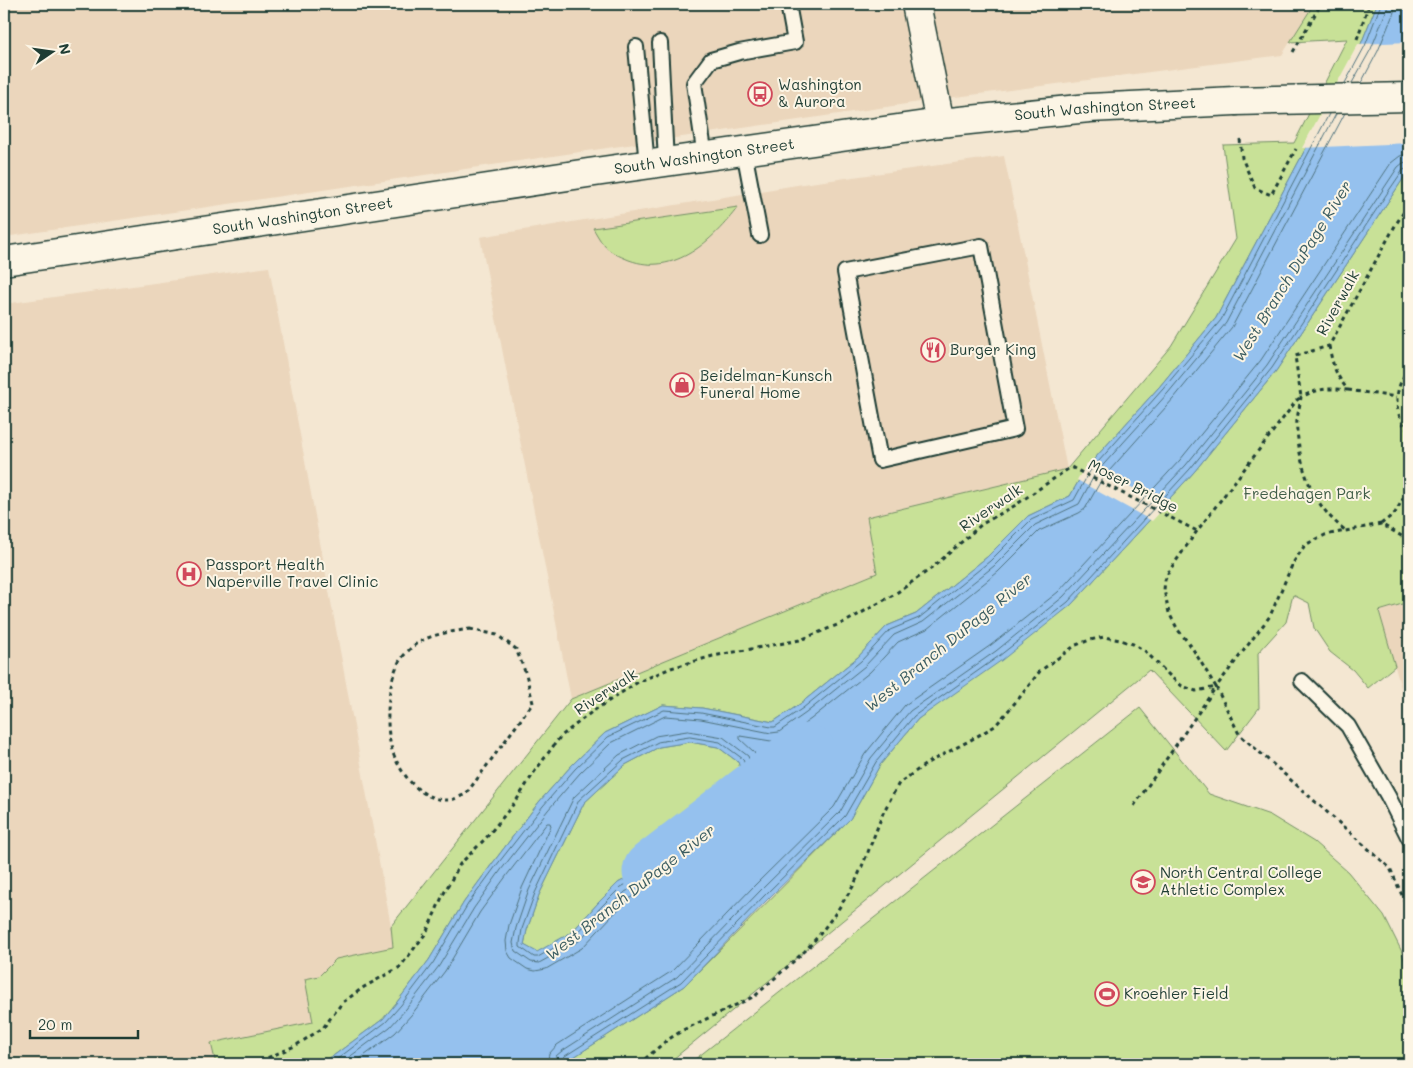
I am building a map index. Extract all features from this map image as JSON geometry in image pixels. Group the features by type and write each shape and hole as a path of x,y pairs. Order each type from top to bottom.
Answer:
{"main road":[{"path":"916,4 940,123"},
{"name":"South Washington Street","path":"4,261 656,163 940,123 1089,108 1235,101 1409,97"}],"lane":[{"path":"705,157 694,83 711,60 739,52 795,42 788,4"},
{"path":"656,163 660,43"},
{"path":"636,47 656,163"},
{"path":"744,151 760,236"},
{"path":"981,246 1015,429 880,460 845,272 963,250 981,246"},
{"path":"1302,681 1348,726 1388,796 1409,838"}],"path":[{"path":"1293,52 1314,13 1321,4"},
{"path":"1356,39 1370,4"},
{"path":"1240,139 1242,158 1255,188 1271,195 1296,149"},
{"name":"Riverwalk","path":"1301,397 1295,356 1329,346 1396,224 1409,204"},
{"path":"1329,346 1332,363 1338,378 1348,390"},
{"path":"1409,369 1399,384 1396,397 1399,414 1409,431"},
{"path":"1396,397 1332,388 1318,390 1297,400 1197,531 1169,571 1165,580 1164,590 1168,613 1216,687 1239,734 1390,868 1409,911"},
{"path":"1301,397 1297,422 1305,475 1323,508 1334,522 1345,531"},
{"name":"Riverwalk","path":"253,1064 295,1046 323,1028 342,1003 364,987 400,967 426,933 443,895 460,864 486,838 516,801 534,771 560,737 593,711 638,682 671,668 713,656 800,640 847,621 895,594 932,568 982,524 1014,506 1071,467"},
{"name":"Moser Bridge","path":"1071,467 1197,531"},
{"path":"1134,806 1216,687 1270,616 1292,564 1305,545 1325,535 1381,524 1395,513 1404,498 1409,482"},
{"path":"1404,498 1409,499"},
{"path":"1404,498 1409,530"},
{"path":"1381,524 1409,542"},
{"path":"470,629 497,635 516,649 526,674 533,703 466,794 449,800 430,797 413,785 401,769 392,750 388,720 390,685 398,663 411,648 430,637 470,629"},
{"path":"639,1064 666,1041 683,1030 755,996 805,951 835,914 854,884 883,813 899,783 929,762 995,726 1020,698 1040,671 1076,645 1104,637 1120,640 1133,644 1145,651 1182,686 1196,691 1216,687"}],"shaded area":[{"path":"20,4 1314,4 1282,55 940,99 4,237 4,6"},
{"path":"1004,156 1067,469 867,517 877,573 571,699 480,237 803,184"},
{"path":"269,267 391,926 393,947 337,959 319,976 306,979 313,1022 211,1043 216,1064 4,1064 4,304"},
{"path":"1409,603 1409,716 1379,611"}],"green space":[{"path":"1314,4 1377,4 1361,44 1216,318 1160,386 1086,468 1070,496 1028,516 987,557 916,614 887,626 858,657 800,704 773,722 702,708 663,705 605,733 572,765 539,802 464,902 429,960 383,1019 333,1056 317,1064 216,1064 211,1043 313,1022 305,979 319,976 336,959 393,947 391,926 571,699 877,573 867,517 1067,469 1171,346 1236,239 1223,145 1294,143 1347,39 1290,42"},
{"name":"Fredehagen Park","path":"1409,170 1409,602 1379,611 1395,666 1368,688 1353,670 1330,652 1314,628 1309,603 1293,595 1286,622 1258,653 1259,708 1226,751 1149,670 667,1064 563,1064 684,986 850,819 880,765 918,719 1071,605 1194,472 1276,371"},
{"path":"738,207 705,243 677,259 662,264 646,264 629,260 616,254 604,245 593,228"},
{"name":"North Central College Athletic Complex","path":"1140,708 1209,794 1270,815 1314,842 1348,872 1384,916 1401,950 1409,975 1409,1064 689,1064"},
{"path":"690,742 718,747 738,762 744,779 744,795 732,814 707,826 653,864 618,883 572,932 537,953 524,945 539,895 584,803 625,765 659,747"}],"water":[{"path":"1377,4 1409,4 1409,170 1276,371 1194,472 1071,605 1002,660 918,719 880,765 850,819 768,899 684,986 563,1064 317,1064 333,1056 383,1019 429,960 464,902 539,802 572,765 605,733 663,705 702,708 773,722 800,704 858,657 887,626 916,614 987,557 1028,516 1070,496 1086,468 1160,386 1216,318 1361,44","holes":["690,742 718,747 738,762 744,779 744,795 732,814 707,826 653,864 618,883 572,932 537,952 524,945 539,895 584,803 625,765 659,747"]}],"pier":[{"path":"1409,42 1409,143 1302,148 1358,44"},
{"path":"1087,463 1166,506 1152,521 1077,480"}],"waterway":[{"name":"West Branch DuPage River","path":"655,872 805,756"}],"place":[{"name":"Washington & Aurora","path":"760,94"},
{"name":"Burger King","path":"933,350"},
{"name":"Beidelman-Kunsch Funeral Home","path":"682,385"},
{"name":"Passport Health Naperville Travel Clinic","path":"189,574"},
{"name":"North Central College Athletic Complex","path":"1143,882"},
{"name":"Kroehler Field","path":"1107,994"}]}
